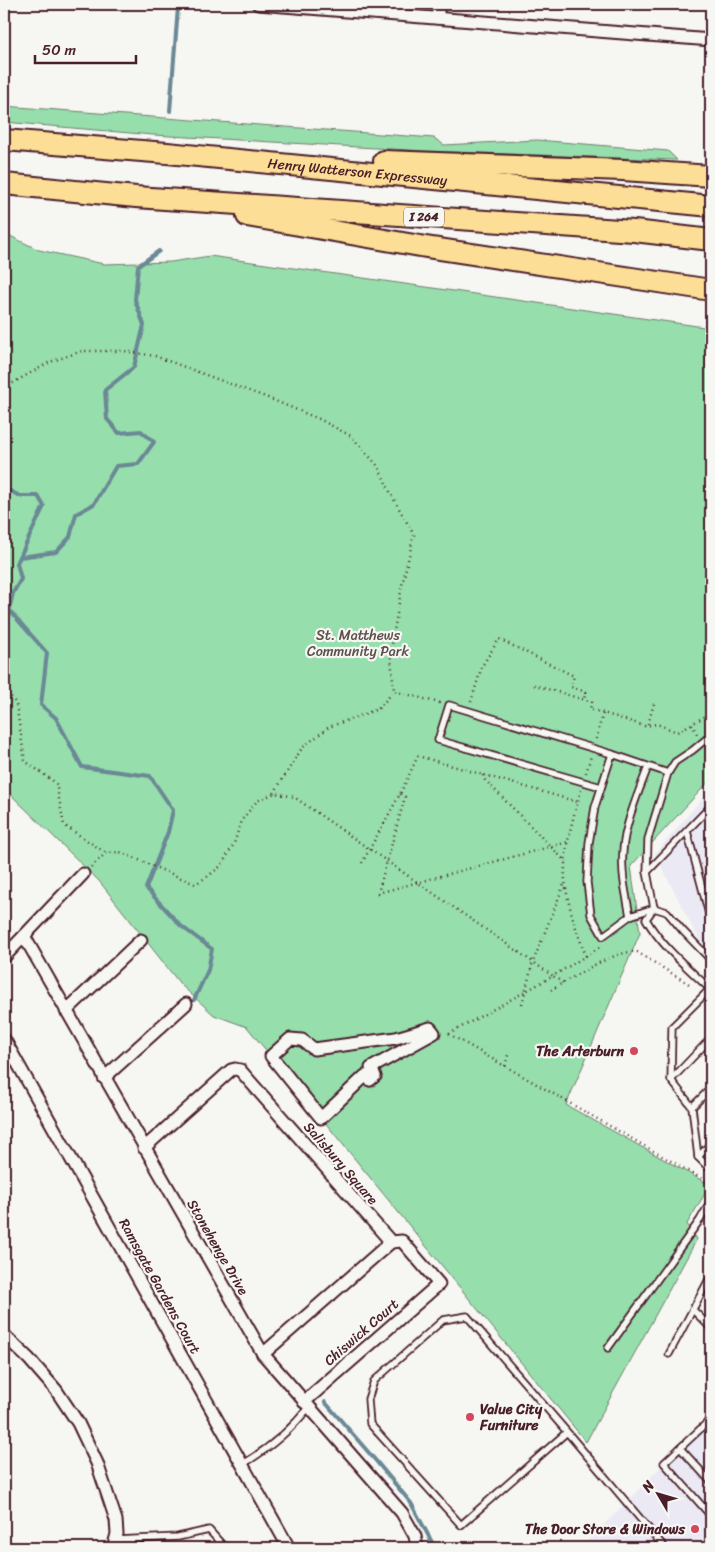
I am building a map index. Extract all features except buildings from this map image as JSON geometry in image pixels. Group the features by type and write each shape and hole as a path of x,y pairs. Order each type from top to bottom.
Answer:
{"highway":[{"name":"Henry Watterson Expressway","path":"4,140 167,153 711,206"},
{"path":"167,153 623,170 711,176"},
{"name":"I 264","path":"4,184 136,197 634,231 711,240"},
{"path":"136,197 426,247 711,290"}],"street":[{"path":"258,4 711,40"},
{"path":"438,4 438,18"},
{"path":"4,957 84,873"},
{"name":"Stonehenge Drive","path":"24,936 263,1354 402,1513 415,1536 417,1548"},
{"path":"66,1011 141,940"},
{"path":"104,1078 186,1004"},
{"path":"430,1028 432,1031 434,1033 370,1068 375,1076 370,1080 365,1076 321,1118 271,1056 290,1038 302,1040 314,1049 396,1038 430,1028"},
{"name":"Ramsgate Gardens Court","path":"4,1039 290,1548"},
{"name":"Salisbury Square","path":"144,1148 231,1070 240,1070 391,1242"},
{"name":"Chiswick Court","path":"306,1405 439,1284 402,1241 391,1242"},
{"path":"263,1354 391,1242"},
{"path":"4,1335 29,1359 56,1390 78,1423 98,1463 106,1486 116,1520 115,1544"}],"lane":[{"path":"601,787 438,740 449,705 612,754 668,773"},
{"path":"711,735 675,762 668,773 648,839 647,872 654,908 646,919 660,941 710,990 672,1027 670,1080 692,1107 698,1157 711,1170"},
{"path":"612,754 595,807 588,843 587,882 591,915 603,936 630,916 654,908 667,912 711,960"},
{"path":"630,916 623,879 623,850 632,810 648,766"},
{"path":"647,872 711,806"},
{"path":"687,831 711,922"},
{"path":"670,1080 711,1038"},
{"path":"692,1107 711,1088"},
{"path":"698,1157 711,1143"},
{"path":"608,1348 700,1220 711,1201"},
{"path":"670,1354 708,1281"},
{"path":"693,1310 711,1328"},
{"path":"567,1432 461,1525 370,1424 368,1399 374,1381 443,1320 467,1316 567,1432 665,1548"},
{"path":"243,1464 260,1454 296,1424 306,1405"},
{"path":"711,1419 664,1463 711,1516"},
{"path":"680,1448 711,1482"},
{"path":"115,1544 178,1537 209,1530 225,1548"}],"path":[{"path":"4,388 50,362 82,351 124,351 155,356 212,376 319,419 350,436 378,466 414,535 402,584 393,637 391,656 394,691 378,709 329,727 302,748 273,794"},
{"path":"469,711 482,666 499,639 574,676 571,687 586,692 584,699"},
{"path":"4,661 9,664 6,691 16,704 25,761 56,783 64,825 106,853 120,852 195,884 221,866 234,844 241,821 257,801 276,793 294,797 333,822 563,983"},
{"path":"534,685 592,702 590,709 603,713"},
{"path":"394,691 430,701"},
{"path":"648,724 655,700"},
{"path":"362,863 400,794 418,756 578,802"},
{"path":"483,775 485,780 566,862"},
{"path":"400,794 405,797 378,893 568,842"},
{"path":"84,873 106,853"},
{"path":"522,1004 533,962 565,880"},
{"path":"449,1034 554,976 608,942"},
{"path":"551,990 601,963 631,951 637,952 693,987"},
{"path":"432,1031 438,1028 449,1034 711,1184"},
{"path":"505,1066 508,1055"}],"shaded area":[{"path":"711,788 711,953 699,940 655,854"},
{"path":"711,1417 711,1548 581,1548 660,1468"}],"green space":[{"path":"4,106 434,138 444,145 537,140 668,151 677,160 426,151 153,135 4,122"},
{"name":"St. Matthews Community Park","path":"4,233 39,250 104,264 171,262 210,256 711,328 711,779 631,866 640,933 566,1105 710,1185 687,1224 697,1239 586,1442 247,1027 214,1015 181,985 99,881 4,788"}],"waterway":[{"path":"170,111 178,7"},
{"path":"20,557 56,552 70,537 76,514 94,504 116,466 138,464 154,442 141,431 119,433 107,419 105,390 134,367 144,325 135,300 138,266 159,251"},
{"path":"4,488 20,496 38,496 44,506 17,563 21,579 13,593 9,610 47,653 41,705 56,718 82,767 150,776 173,810 168,832 146,888 181,926 212,949 208,970 194,1000"},
{"path":"325,1402 411,1503 435,1548"}],"place":[{"name":"The Arterburn","path":"634,1051"},
{"name":"Value City Furniture","path":"470,1417"},
{"name":"The Door Store & Windows","path":"695,1529"}]}
